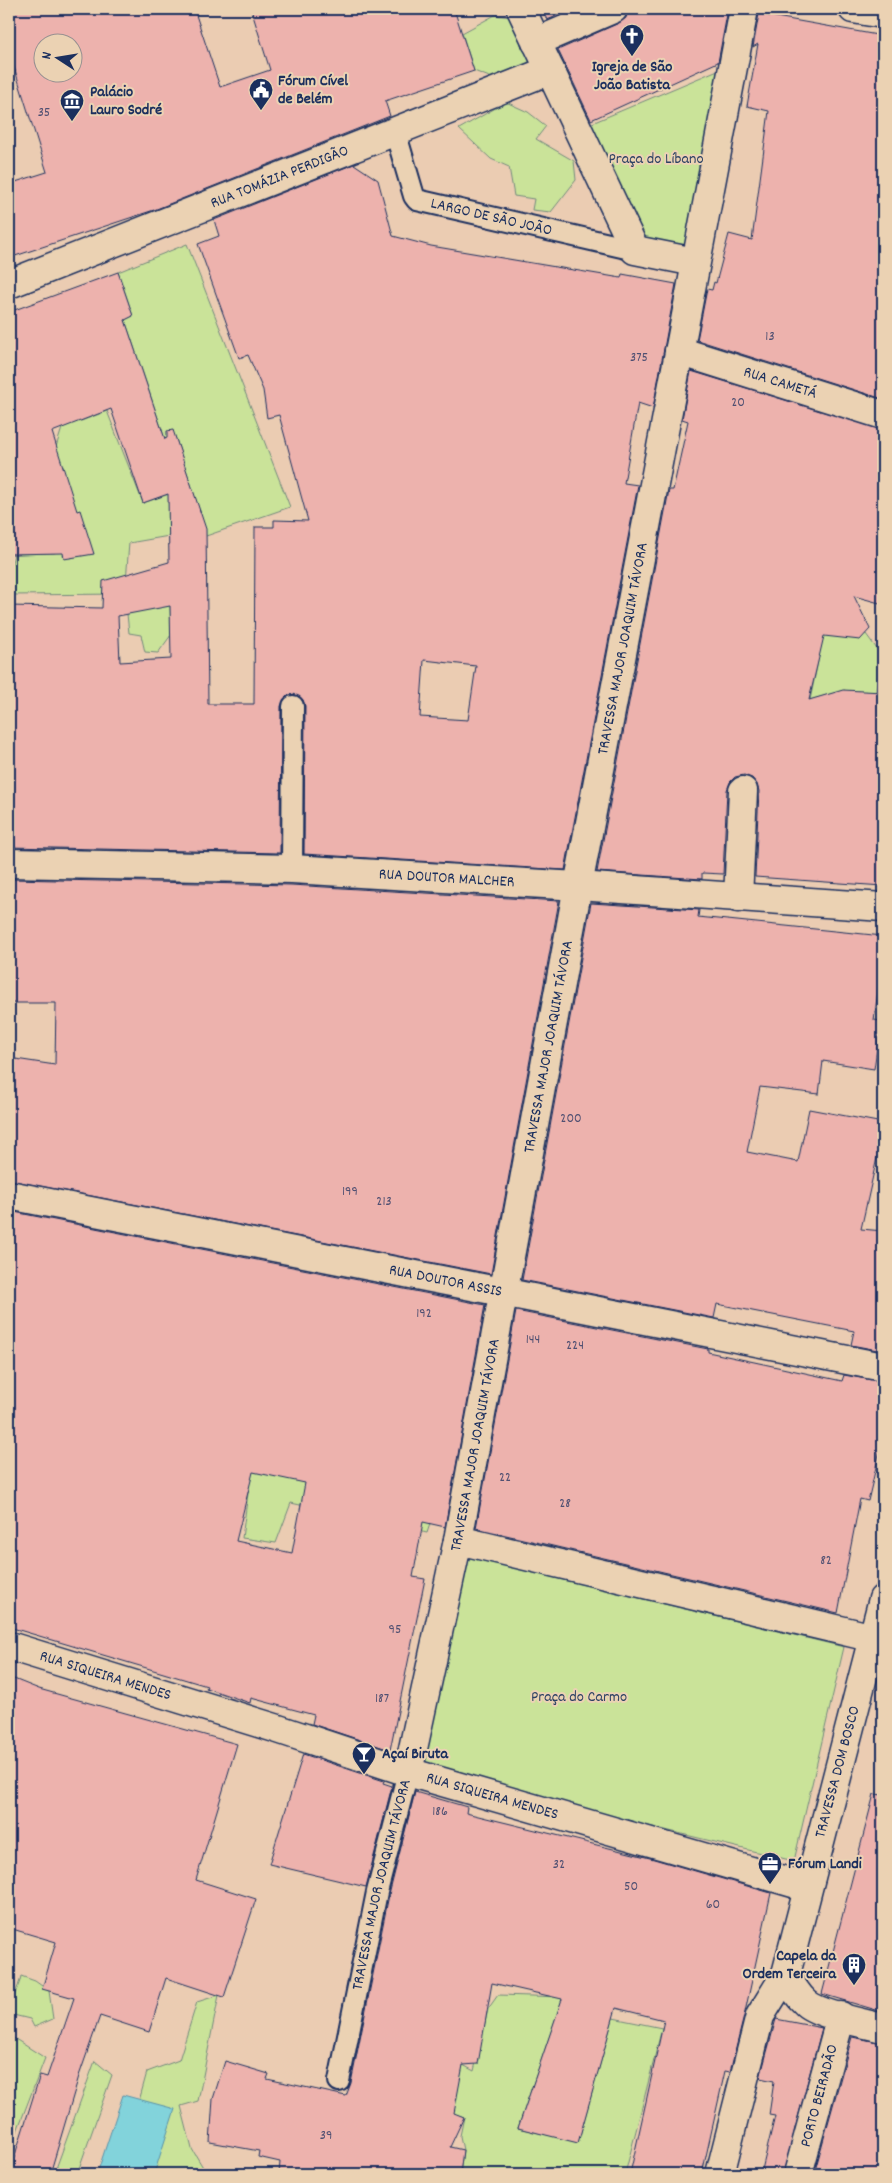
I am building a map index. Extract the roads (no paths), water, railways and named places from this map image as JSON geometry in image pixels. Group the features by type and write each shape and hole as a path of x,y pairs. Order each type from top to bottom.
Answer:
{"street":[{"path":"521,9 635,250"},
{"path":"536,42 613,9"},
{"name":"TRAVESSA MAJOR JOAQUIM TÁVORA","path":"408,1772 458,1540 578,886 744,9"},
{"path":"852,9 883,14"},
{"name":"RUA TOMÁZIA PERDIGÃO","path":"9,284 550,70"},
{"name":"LARGO DE SÃO JOÃO","path":"635,250 695,262"},
{"name":"RUA CAMETÁ","path":"679,351 883,415"},
{"path":"738,898 743,791"},
{"name":"RUA DOUTOR MALCHER","path":"9,863 292,869 578,886 883,908"},
{"name":"RUA DOUTOR ASSIS","path":"9,1195 883,1368"},
{"path":"458,1540 874,1638"},
{"name":"TRAVESSA DOM BOSCO","path":"720,2174 760,2016 786,1974 883,1599"},
{"name":"RUA SIQUEIRA MENDES","path":"9,1646 408,1772 807,1887"},
{"path":"786,1974 794,1990 807,2004 883,2028"},
{"name":"PORTO BEIRADÃO","path":"798,2174 841,2016"}],"lane":[{"name":"LARGO DE SÃO JOÃO","path":"396,131 414,196 417,200 635,250"},
{"path":"292,869 294,706"},
{"name":"TRAVESSA MAJOR JOAQUIM TÁVORA","path":"339,2081 377,1892 408,1772"}],"water":[{"path":"123,2095 175,2109 154,2174 97,2174"}],"place":[{"name":"Igreja de São João Batista","path":"632,57"},
{"name":"Fórum Cível de Belém","path":"261,111"},
{"name":"Palácio Lauro Sodré","path":"72,122"},
{"name":"Açaí Biruta","path":"364,1775"},
{"name":"Fórum Landi","path":"770,1885"},
{"name":"Capela da Ordem Terceira","path":"854,1986"}],"park label":[{"name":"Praça do Líbano","path":"656,159"},
{"name":"Praça do Carmo","path":"579,1697"}]}
